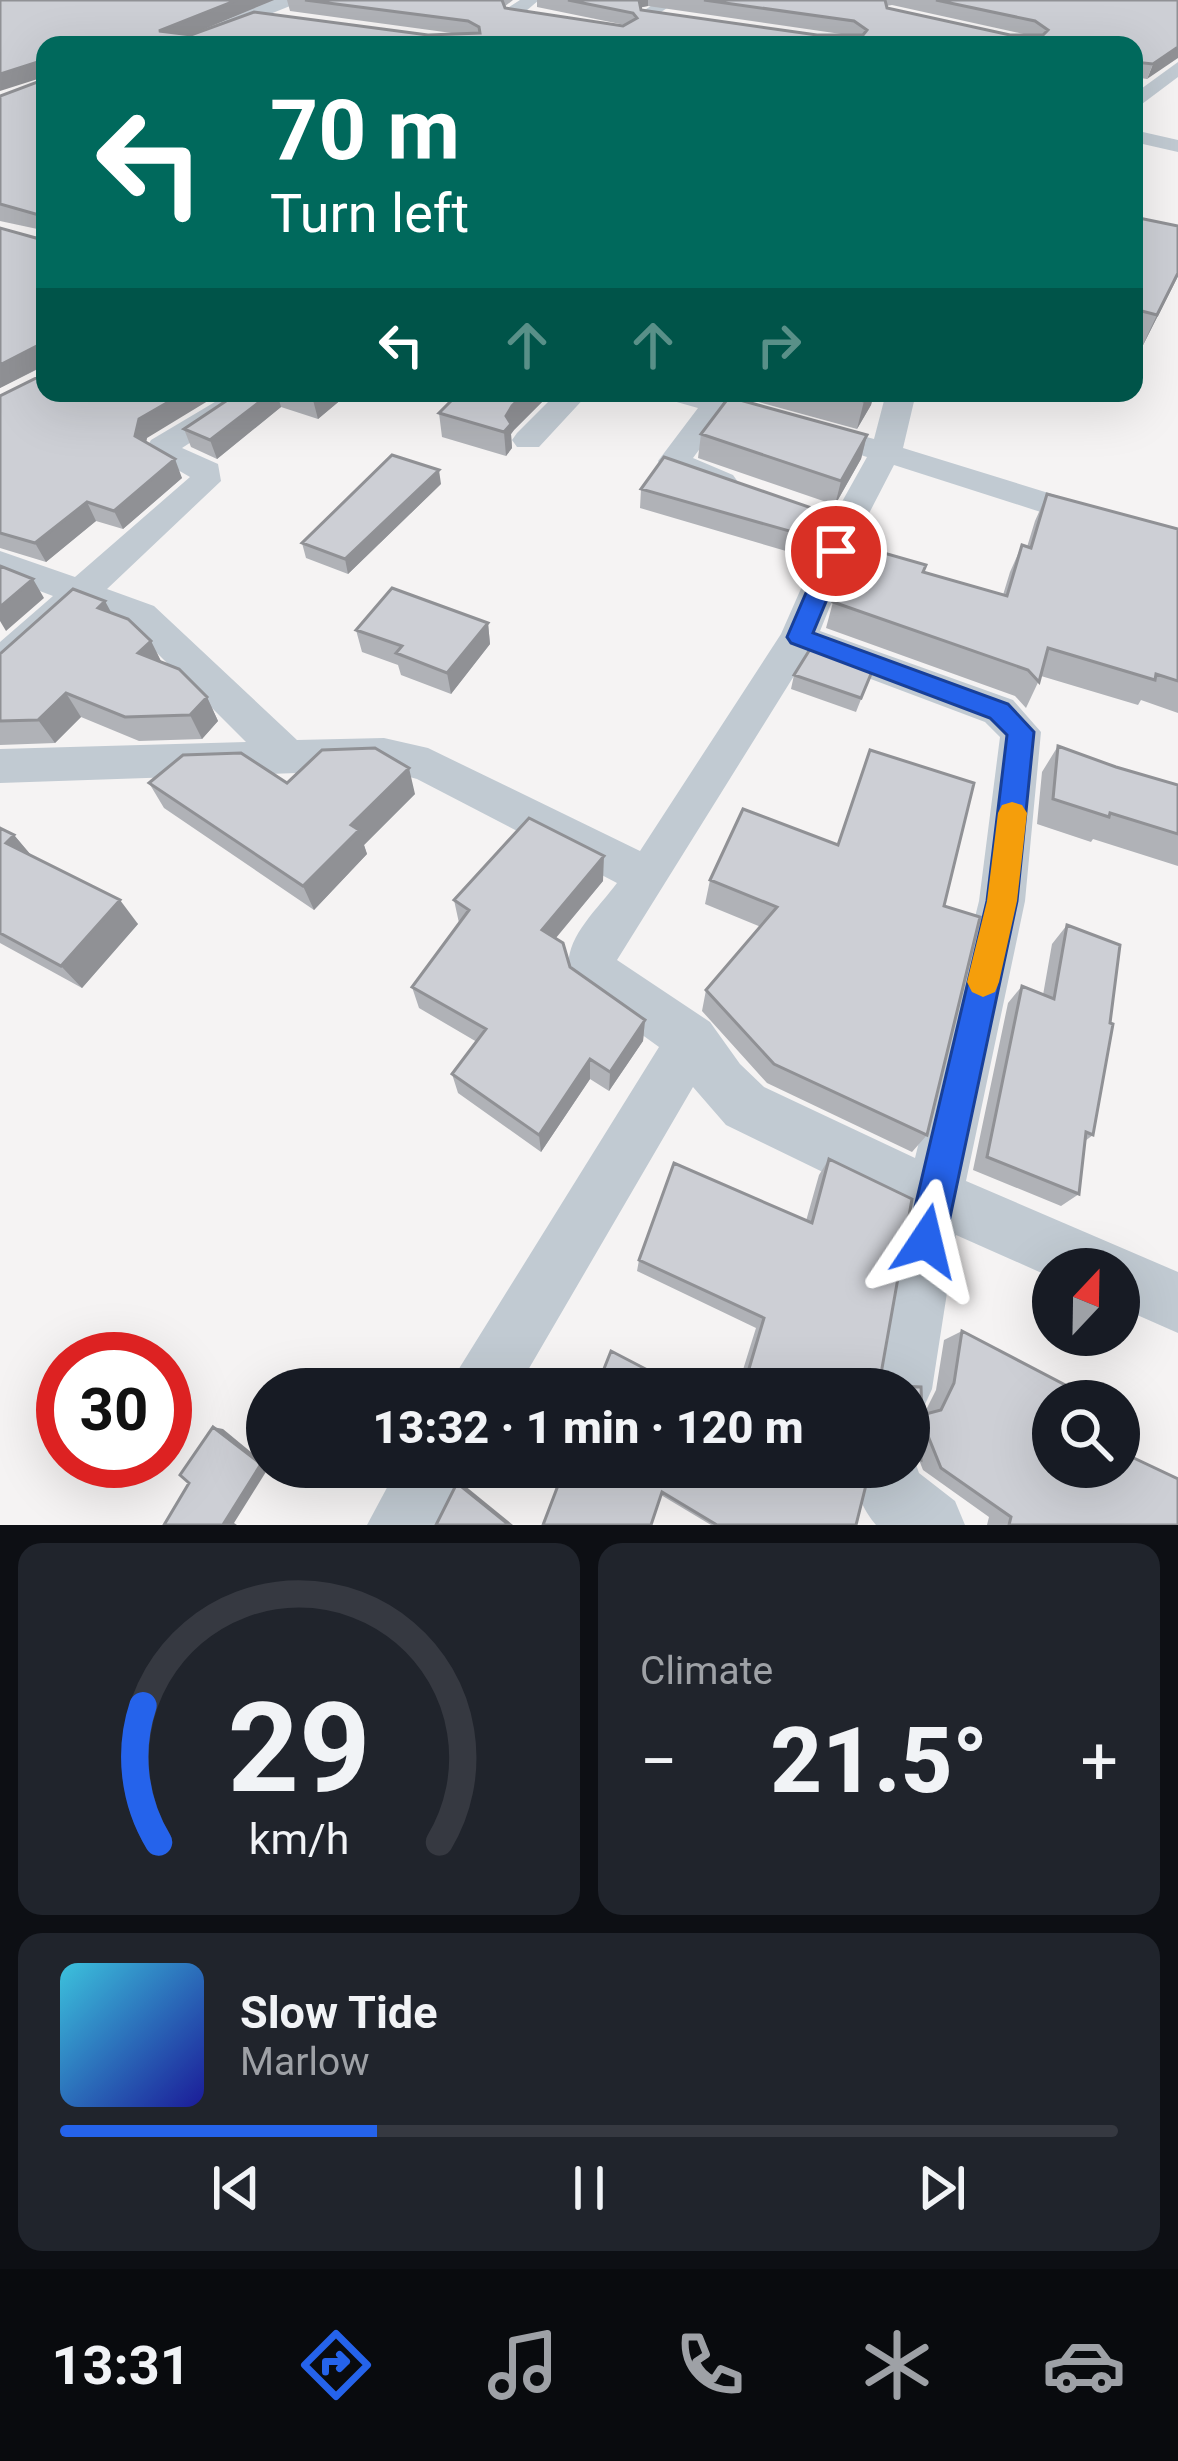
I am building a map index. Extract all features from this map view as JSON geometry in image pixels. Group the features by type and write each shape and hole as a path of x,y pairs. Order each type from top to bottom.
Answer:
{"street":[{"path":"203,36 259,17 284,5 281,0"},
{"path":"531,0 512,14 580,24"},
{"path":"615,35 647,15 670,9"},
{"path":"259,17 300,22"},
{"path":"1143,96 1170,73"},
{"path":"1143,138 1178,146"},
{"path":"0,664 205,481 207,471 161,451 162,447 236,402"},
{"path":"529,440 565,402"},
{"path":"710,402 886,451 1178,545"},
{"path":"899,402 886,451 836,521 799,637 648,878 591,954 589,965 692,1040 721,1083 745,1106 1053,1248"},
{"path":"717,404 675,465 763,496"},
{"path":"0,563 141,615 164,632 286,754"},
{"path":"799,637 999,711 1021,732 1002,901 934,1196 904,1368"},
{"path":"0,766 384,754 428,765 648,878"},
{"path":"495,1368 692,1040"},
{"path":"1140,1286 1178,1303"},
{"path":"400,1525 422,1488"},
{"path":"888,1488 932,1525"}],"building":[{"path":"0,0 237,0 159,31 191,35 254,12 428,35 480,33 468,21 305,0 502,0 505,8 623,26 637,18 633,13 568,0 639,0 641,10 817,35 863,35 867,30 854,21 704,0 885,0 887,8 1010,35 1043,35 1048,30 1035,21 936,0 1178,0 1178,47 1153,64 1143,63 1143,36 36,36 36,63 0,74"},
{"path":"36,83 36,214 0,204 0,96"},
{"path":"1143,219 1178,226 1178,273 1157,315 1143,311"},
{"path":"0,228 36,238 36,347 0,365"},
{"path":"36,378 36,402 168,402 139,419 135,436 175,459 114,511 87,502 35,543 0,533 0,396"},
{"path":"224,402 259,402 210,440 184,429"},
{"path":"450,402 516,402 506,416 511,424 504,432 439,413"},
{"path":"725,402 747,402 867,435 841,481 701,434"},
{"path":"392,455 439,470 345,559 302,543"},
{"path":"664,457 826,513 814,538 641,489"},
{"path":"1047,494 1178,529 1178,681 1156,674 1155,680 1048,648 1039,682 1028,670 833,602 856,545 926,565 923,572 1007,596 1022,545 1031,548"},
{"path":"0,566 33,579 0,607"},
{"path":"392,588 488,623 447,673 396,653 402,646 356,630"},
{"path":"73,589 105,601 98,608 128,619 151,641 138,653 179,669 207,697 190,715 125,717 66,693 38,720 0,721 0,654"},
{"path":"812,646 873,669 861,698 794,675"},
{"path":"1058,746 1178,785 1178,834 1053,799"},
{"path":"375,748 409,768 351,825 359,830 303,886 149,783 183,755 241,753 287,783 322,750"},
{"path":"870,750 974,783 944,906 980,917 927,1135 774,1064 706,990 777,907 710,880 743,809 838,845"},
{"path":"529,818 604,856 542,930 563,943 570,967 645,1020 610,1072 590,1059 539,1135 452,1074 486,1029 412,987 469,910 454,900"},
{"path":"0,828 14,835 6,843 120,900 61,966 0,933"},
{"path":"1067,925 1120,945 1113,1024 1093,1135 1086,1132 1079,1194 987,1157 1022,986 1054,999"},
{"path":"829,1159 912,1199 882,1368 749,1368 764,1318 639,1260 674,1163 812,1223"},
{"path":"962,1331 1056,1380 1032,1380 1032,1488 1140,1488 1140,1461 1178,1479 1178,1525 1009,1525 1011,1517 941,1468 930,1441 930,1413 941,1410 954,1383"},
{"path":"611,1351 644,1368 604,1368"},
{"path":"213,1427 246,1452 246,1488 227,1525 164,1525 186,1488 192,1488 192,1458"},
{"path":"454,1488 463,1488 509,1525 436,1525"},
{"path":"557,1488 865,1488 856,1525 717,1525 662,1492 651,1525 543,1525"}],"slow traffic":[{"path":"983,982 1002,901 1012,813"}],"route":[{"path":"836,551 799,637 999,711 1018,724 1021,732 1002,901 926,1241"}]}
